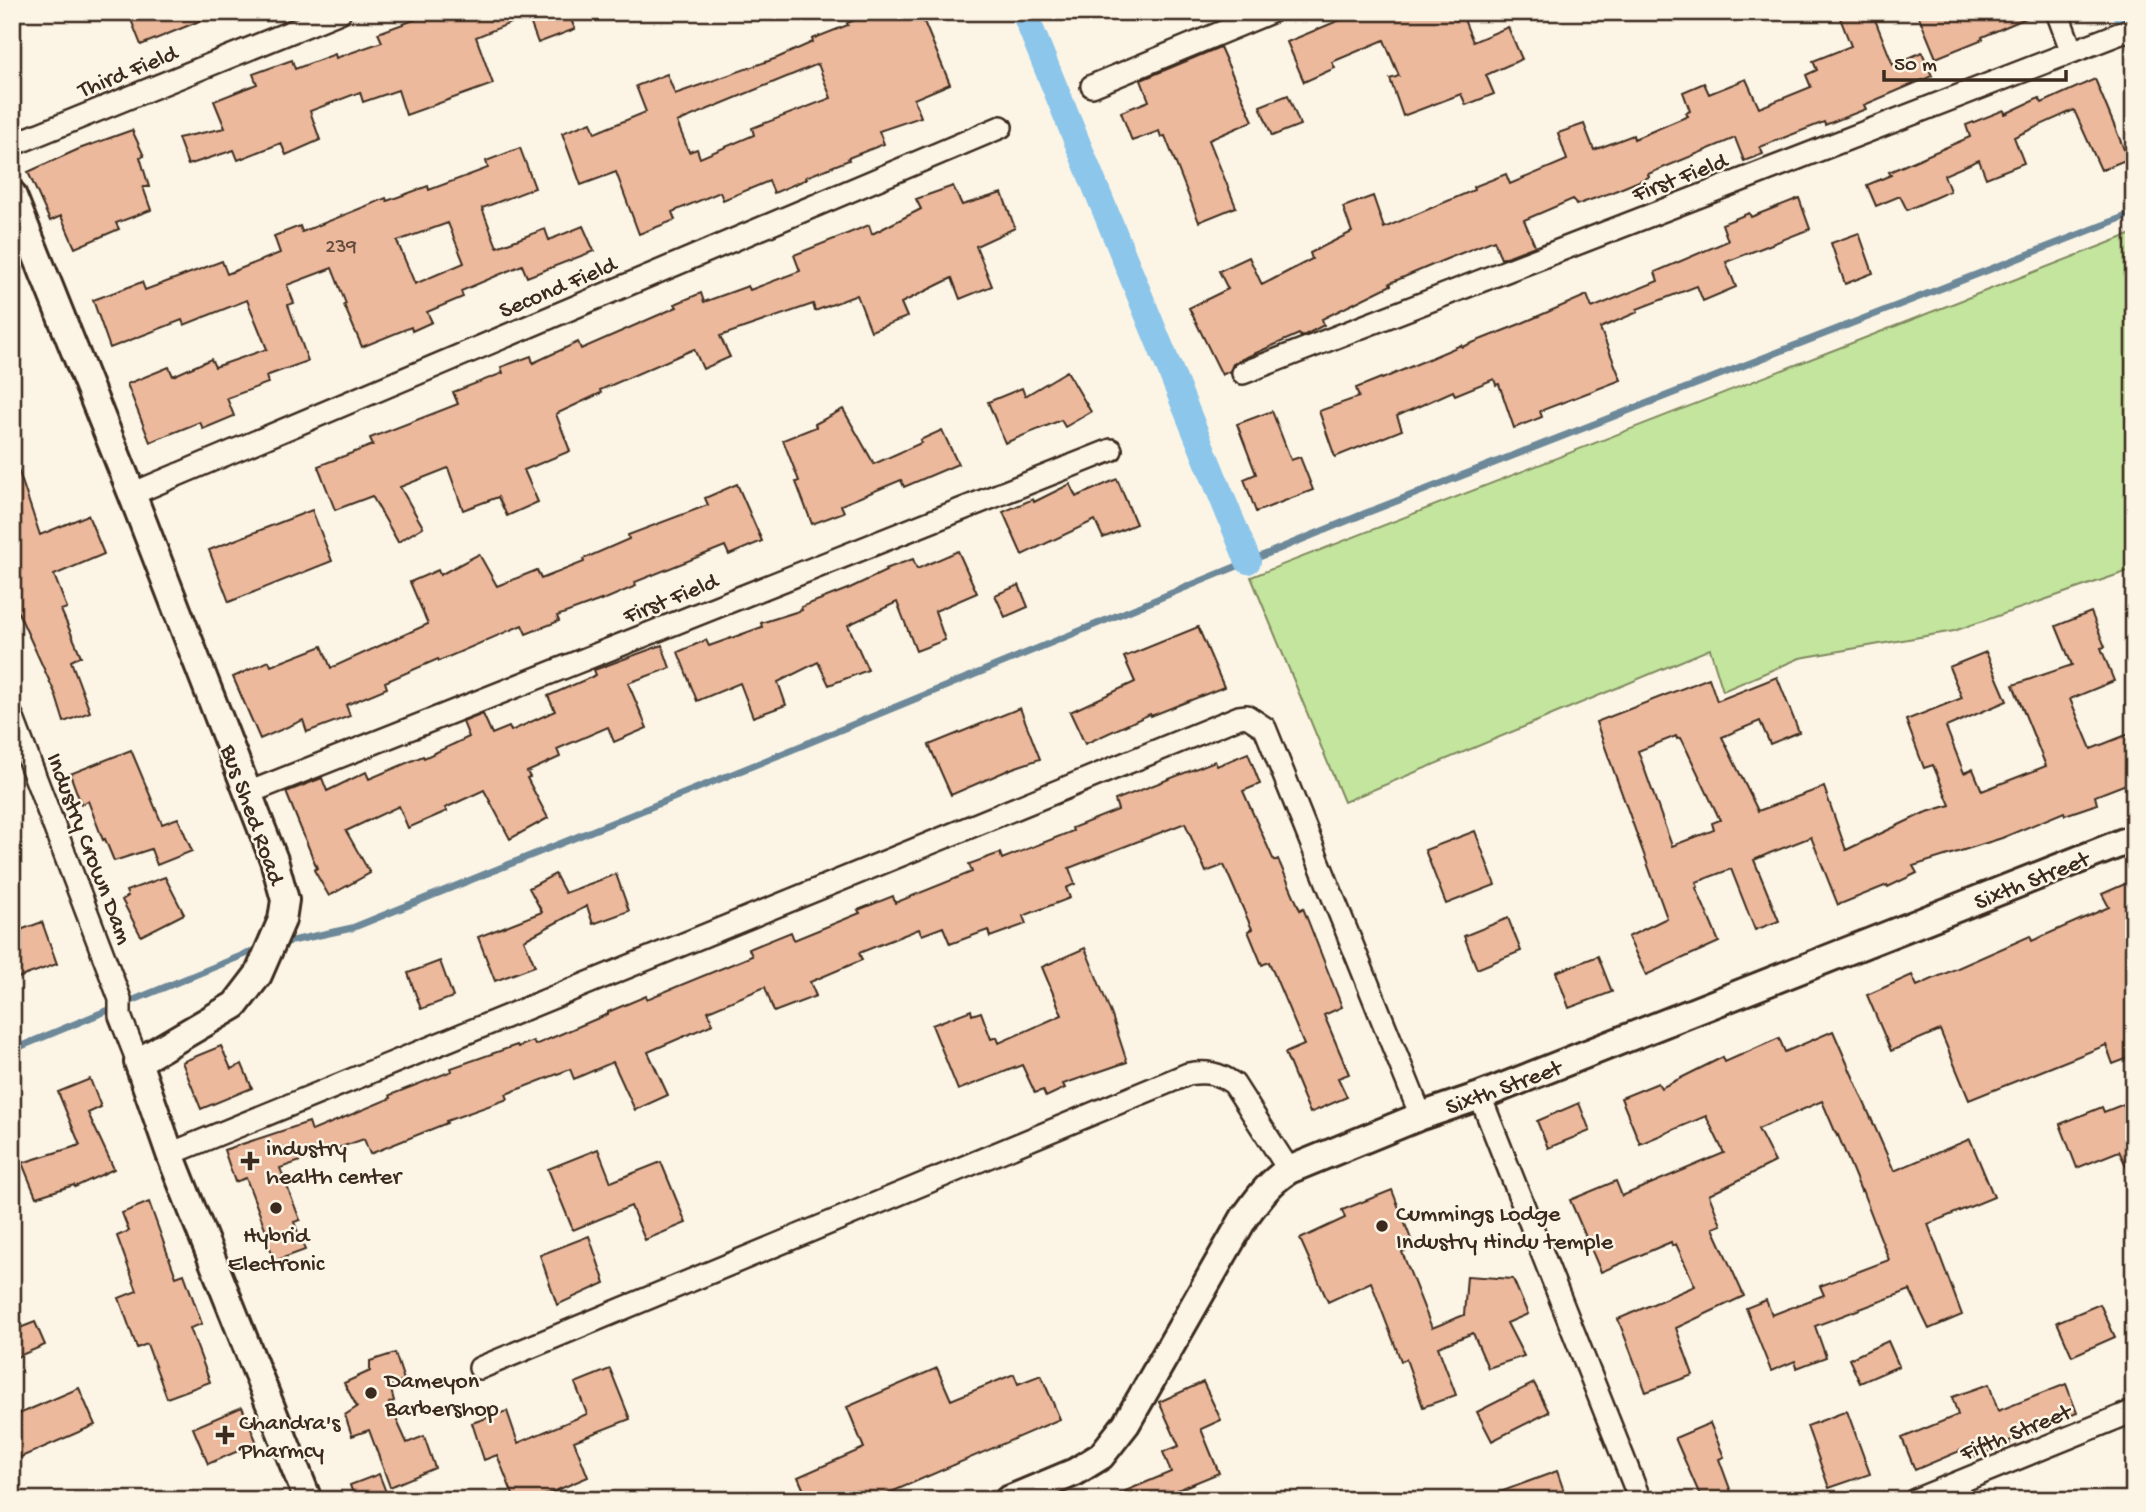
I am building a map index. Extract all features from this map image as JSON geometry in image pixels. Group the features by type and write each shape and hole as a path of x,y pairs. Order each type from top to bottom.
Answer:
{"street":[{"name":"Third Field","path":"12,145 340,12"},
{"path":"1092,86 1272,12"},
{"path":"2057,12 2072,52"},
{"name":"First Field","path":"1243,373 2134,28"},
{"name":"Second Field","path":"132,494 1002,127"},
{"name":"Bus Shed Road","path":"12,194 274,860 285,900 282,920 258,975 235,1005 138,1062"},
{"name":"First Field","path":"248,793 1111,450"},
{"name":"Industry Crown Dam","path":"12,716 120,999 120,1016 138,1062"},
{"path":"170,1154 1247,716 1265,728 1421,1116"},
{"name":"Sixth Street","path":"1008,1500 1092,1464 1109,1448 1244,1219 1265,1189 1289,1170 2134,838"},
{"path":"138,1062 170,1154 308,1500"},
{"path":"481,1368 1188,1074 1221,1075 1234,1084 1289,1170"},
{"path":"1480,1096 1640,1500"},
{"name":"Fifth Street","path":"1915,1500 2134,1410"}],"green space":[{"path":"2134,233 2134,569 1954,631 1800,658 1723,691 1710,649 1344,802 1251,577"}],"building":[{"path":"128,12 219,12 219,13 141,45"},
{"path":"436,12 568,12 575,29 538,43 528,16 476,37 493,84 406,115 398,90 363,102 360,92 310,111 320,140 286,155 281,143 238,160 234,150 188,165 178,138 225,128 214,101 257,84 253,74 292,60 295,69 335,54 336,58 382,42 378,33"},
{"path":"876,12 920,12 950,84 914,99 921,117 879,131 884,144 774,193 769,181 723,200 720,192 672,212 675,220 639,234 616,172 581,185 562,133 591,122 595,133 646,112 636,86 667,74 675,94 777,58 813,42 812,39 848,25 847,23","holes":["818,64 831,98 752,128 754,135 700,158 697,149 689,152 677,122"]},
{"path":"1359,12 1453,12 1456,20 1463,17 1473,42 1508,27 1522,59 1486,75 1494,94 1466,105 1461,94 1403,116 1390,79 1399,76 1384,40 1332,62 1335,68 1304,82 1287,42"},
{"path":"1854,12 1872,12 1893,65 1922,52 1932,76 1864,105 1866,109 1760,147 1763,154 1744,161 1735,138 1610,193 1576,205 1573,199 1524,220 1535,246 1501,259 1494,240 1444,260 1390,283 1391,285 1322,319 1324,325 1301,337 1299,334 1238,361 1230,371 1222,375 1189,308 1228,289 1219,271 1249,257 1262,285 1312,259 1310,253 1352,232 1343,207 1373,196 1384,228 1506,174 1510,184 1567,160 1558,133 1584,124 1594,150 1633,135 1634,139 1688,116 1686,113 1690,111 1683,92 1704,83 1709,94 1746,79 1759,108 1811,87 1806,75 1817,70 1813,61 1851,46 1840,18"},
{"path":"1917,12 2040,12 1936,58"},
{"path":"1220,47 1253,121 1209,140 1236,207 1199,222 1165,136 1161,137 1159,131 1132,141 1121,112 1149,101 1141,80"},
{"path":"2095,79 2128,159 2101,170 2074,110 2014,137 2024,163 1986,178 1979,160 1944,175 1950,191 1907,210 1900,196 1876,206 1867,185 1891,175 1889,172 1970,137 1966,125 2004,110 2005,114 2039,98 2042,103"},
{"path":"1288,95 1300,125 1272,136 1260,106"},
{"path":"132,130 144,156 140,157 149,187 143,187 151,210 116,223 119,229 75,248 61,216 50,221 28,172 79,149"},
{"path":"520,148 535,188 482,208 497,247 545,229 549,240 583,226 594,251 527,277 522,265 461,291 463,297 427,312 432,322 412,331 411,327 362,347 332,268 287,285 294,303 288,305 308,361 266,376 268,383 227,398 234,416 203,429 200,422 150,442 127,384 169,367 173,376 211,359 215,367 267,349 247,300 184,325 182,320 110,348 93,300 142,282 145,290 222,261 227,274 280,253 274,236 300,226 302,232 386,198 387,201 428,186 429,190 488,168 486,161","holes":["448,223 464,263 415,284 397,241"]},
{"path":"953,186 962,205 1002,193 1015,228 976,246 992,286 960,299 952,278 901,303 907,317 871,331 857,295 815,311 813,304 720,336 730,357 703,369 694,349 600,390 601,393 556,414 570,451 524,470 538,502 507,516 498,497 463,510 448,468 400,487 423,527 398,542 372,496 335,510 318,466 373,445 370,438 458,404 453,392 503,373 501,367 531,356 533,363 578,342 581,349 677,307 675,304 701,293 704,302 748,286 750,290 800,271 794,255 869,225 872,234 921,209 916,199"},
{"path":"1799,198 1810,229 1726,262 1736,287 1703,301 1697,286 1637,309 1638,312 1600,328 1621,380 1540,411 1542,417 1514,428 1499,384 1496,385 1494,379 1455,395 1453,391 1397,416 1402,430 1335,457 1319,411 1359,397 1356,388 1587,295 1592,308 1658,281 1655,272 1728,241 1722,224 1749,213 1751,217"},
{"path":"1859,233 1873,273 1845,284 1831,243"},
{"path":"1067,371 1091,412 1065,427 1061,420 1005,443 988,402 1022,388 1025,396"},
{"path":"843,409 874,464 921,443 920,440 942,430 958,464 904,487 901,480 841,505 844,512 812,524 783,440 816,427 815,424"},
{"path":"1272,411 1291,460 1300,457 1313,490 1256,512 1244,479 1256,474 1237,424"},
{"path":"16,463 40,535 88,515 104,554 54,575 67,608 61,610 81,656 71,661 90,712 64,722 55,693 12,599 12,464"},
{"path":"1117,479 1136,524 1103,538 1095,520 1022,555 1003,512 1033,499 1034,502 1070,484 1076,497"},
{"path":"737,484 762,541 729,555 725,546 635,582 636,586 601,601 557,616 559,621 526,634 522,625 439,661 438,659 385,682 387,688 346,705 350,716 307,732 303,720 260,739 233,677 269,661 271,666 322,646 331,668 428,624 410,582 438,570 440,575 479,554 497,586 537,570 541,579 584,562 583,559 629,539 628,535 708,505 705,498"},
{"path":"312,510 332,561 229,602 209,550"},
{"path":"958,551 977,593 935,611 945,640 916,651 897,602 848,625 868,670 829,685 818,662 778,682 786,705 753,717 740,683 697,701 678,652 706,640 709,646 762,627 761,623 802,610 801,607 850,588 886,571 885,569 913,559 917,569"},
{"path":"1019,585 1028,607 1005,617 995,595"},
{"path":"2091,612 2105,647 2101,648 2114,681 2070,699 2091,749 2134,732 2134,781 2095,796 2097,804 2065,815 2064,812 2002,838 1913,866 1917,873 1838,905 1811,837 1770,853 1754,860 1779,921 1755,930 1731,869 1696,882 1696,888 1719,942 1646,975 1628,937 1667,918 1596,722 1709,678 1717,701 1777,677 1799,732 1770,744 1760,721 1722,737 1758,811 1824,787 1846,850 1924,813 1950,805 1933,765 1924,768 1906,720 1962,698 1949,667 1986,652 2007,701 1946,727 1964,773 1973,769 1982,791 2046,766 2013,685 2072,665 2056,626","holes":["1676,736 1677,739 1681,738 1720,820 1712,823 1714,830 1672,846 1638,751"]},
{"path":"1198,627 1224,687 1151,716 1150,714 1085,744 1070,712 1135,682 1124,657"},
{"path":"662,645 670,668 628,683 647,728 614,742 608,727 557,749 560,757 527,772 530,777 527,778 548,818 510,839 484,790 445,808 447,811 408,828 399,806 346,831 370,873 329,896 314,870 317,868 286,792 322,778 327,791 366,772 369,779 423,756 424,758 469,737 463,722 483,714 492,734 509,727 511,731 555,711 548,696 596,675 594,670"},
{"path":"1020,708 1040,759 951,795 929,745"},
{"path":"131,750 162,824 178,818 192,851 157,865 151,849 114,861 88,801 81,804 70,774"},
{"path":"1248,753 1260,784 1243,791 1274,861 1278,859 1300,910 1303,908 1342,1007 1324,1015 1349,1074 1338,1078 1347,1097 1310,1113 1285,1053 1304,1045 1269,962 1262,965 1248,931 1252,929 1224,865 1206,872 1185,823 1069,868 1075,884 1066,888 1070,898 1023,916 1026,924 990,937 988,930 950,944 943,927 922,935 919,929 859,953 862,960 810,982 816,996 774,1012 765,987 708,1011 713,1024 648,1052 668,1095 635,1110 613,1062 574,1079 570,1069 506,1094 508,1099 446,1121 447,1123 370,1154 364,1139 280,1168 300,1220 294,1222 305,1250 275,1261 246,1178 235,1182 224,1150 309,1122 312,1131 391,1098 390,1095 452,1071 451,1068 517,1045 518,1047 533,1041 535,1045 646,996 647,999 752,956 749,949 791,932 794,940 860,913 858,910 893,896 895,903 972,872 969,864 1000,853 1002,859 1118,810 1115,800 1215,761 1217,766"},
{"path":"1475,831 1495,885 1446,904 1425,850"},
{"path":"555,874 565,893 616,874 629,911 593,924 587,906 524,940 535,966 495,981 478,937 542,912 529,888"},
{"path":"165,877 184,914 141,936 122,900 128,896 126,891"},
{"path":"2134,880 2134,1056 2113,1064 2106,1045 1969,1100 1940,1030 1891,1051 1867,995 1912,975 1917,986 2030,936 2032,941 2109,907 2102,894"},
{"path":"1508,918 1521,951 1477,969 1464,936"},
{"path":"42,922 57,964 12,980 12,933"},
{"path":"1085,948 1127,1062 1063,1084 1065,1088 1046,1097 1043,1090 1035,1093 1022,1065 958,1090 932,1025 971,1010 972,1015 981,1012 991,1039 997,1037 999,1043 1062,1015 1042,967"},
{"path":"1598,956 1612,992 1569,1008 1556,972"},
{"path":"440,961 453,997 421,1009 408,973"},
{"path":"1833,1031 1894,1171 1970,1139 1994,1197 1928,1224 1962,1315 1929,1329 1910,1290 1815,1326 1826,1357 1797,1368 1795,1361 1771,1371 1746,1308 1766,1300 1772,1315 1824,1295 1820,1286 1889,1260 1862,1190 1822,1101 1758,1129 1775,1162 1709,1195 1721,1225 1713,1228 1744,1296 1676,1328 1693,1375 1646,1392 1618,1319 1695,1286 1676,1244 1672,1246 1671,1242 1601,1272 1570,1200 1616,1181 1622,1196 1724,1153 1706,1116 1640,1144 1621,1098 1658,1083 1661,1088 1723,1057 1725,1062 1779,1038 1785,1052"},
{"path":"221,1046 231,1069 242,1064 252,1088 201,1109 182,1062"},
{"path":"90,1079 101,1107 88,1113 114,1169 75,1187 74,1185 36,1197 22,1163 80,1145 58,1092"},
{"path":"2134,1100 2134,1182 2119,1151 2077,1168 2060,1124 2102,1107 2104,1112"},
{"path":"1579,1103 1590,1131 1548,1148 1537,1121"},
{"path":"598,1149 611,1182 661,1162 686,1223 645,1240 631,1206 573,1230 548,1169"},
{"path":"1392,1190 1414,1247 1402,1252 1432,1328 1464,1315 1467,1276 1513,1279 1528,1314 1507,1323 1524,1356 1488,1368 1473,1333 1438,1347 1456,1395 1423,1407 1406,1359 1401,1361 1371,1282 1328,1302 1300,1239 1345,1218 1342,1210"},
{"path":"149,1202 176,1277 184,1274 202,1324 190,1328 210,1382 167,1398 147,1344 137,1348 119,1298 137,1291 117,1236 129,1231 122,1213"},
{"path":"589,1236 605,1283 557,1305 540,1255"},
{"path":"2100,1304 2115,1337 2072,1356 2057,1322"},
{"path":"35,1322 45,1345 12,1359 12,1331"},
{"path":"1888,1341 1899,1366 1860,1383 1849,1359"},
{"path":"395,1353 404,1380 390,1386 394,1401 389,1403 407,1443 424,1436 435,1468 390,1487 369,1430 352,1436 345,1415 357,1407 344,1383 370,1371 370,1361"},
{"path":"937,1368 951,1400 1014,1374 1018,1384 1041,1375 1060,1419 873,1500 808,1500 798,1477 864,1448 847,1407"},
{"path":"610,1369 630,1419 574,1441 588,1477 534,1500 515,1500 497,1455 484,1460 472,1423 507,1411 518,1443 587,1414 575,1383"},
{"path":"1203,1382 1221,1420 1201,1429 1219,1473 1153,1500 1104,1500 1171,1472 1163,1452 1179,1446 1159,1402"},
{"path":"1534,1383 1549,1412 1492,1441 1477,1412"},
{"path":"1989,1384 1998,1411 2066,1384 2077,1413 2009,1441 2010,1444 1973,1457 1969,1447 1915,1470 1902,1438 1958,1415 1952,1397"},
{"path":"79,1388 95,1425 12,1461 12,1417"},
{"name":"Chandra's Pharmcy","path":"242,1407 257,1443 208,1464 193,1428"},
{"path":"1847,1411 1870,1474 1829,1488 1807,1426"},
{"path":"1710,1423 1724,1457 1719,1459 1734,1500 1702,1500 1675,1438"},
{"path":"1557,1471 1567,1500 1484,1498"},
{"path":"379,1474 389,1500 355,1500 350,1485"}],"waterway":[{"path":"1024,12 1248,561"},
{"path":"2125,12 2134,35"},
{"path":"278,944 352,928 1366,513 2134,213"},
{"path":"124,1004 263,947"},
{"path":"12,1050 106,1011"}],"place":[{"name":"industry health center","path":"250,1161"},
{"name":"Hybrid Electronic","path":"276,1208"},
{"name":"Cummings Lodge Industry Hindu temple","path":"1382,1226"},
{"name":"Dameyon Barbershop","path":"371,1393"},
{"name":"Chandra's Pharmcy","path":"225,1435"}]}
